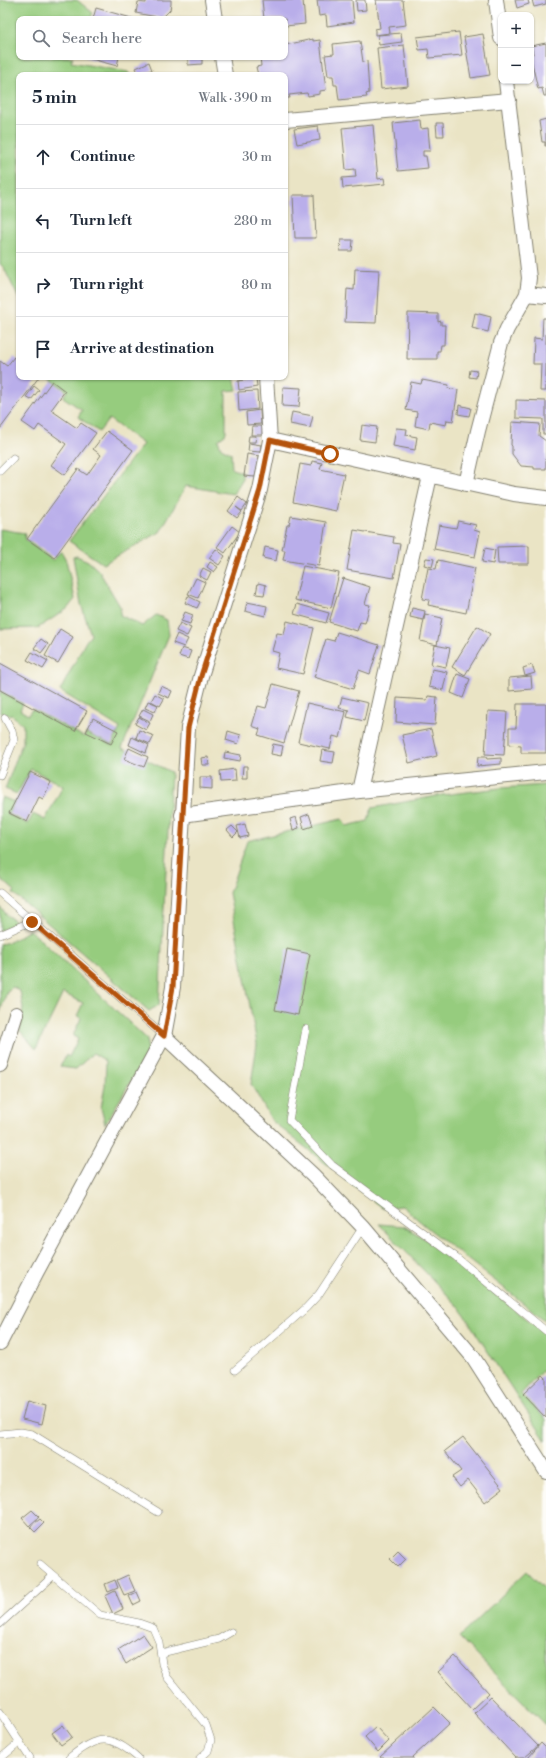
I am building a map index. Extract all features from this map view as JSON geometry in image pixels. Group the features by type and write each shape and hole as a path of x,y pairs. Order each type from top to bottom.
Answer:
{"street":[{"path":"212,0 215,16"},
{"path":"496,0 498,15"},
{"path":"222,60 224,72"},
{"path":"466,484 501,343 507,329 527,294 529,278 506,84"},
{"path":"288,120 509,100"},
{"path":"527,294 546,296"},
{"path":"0,1343 39,1266 164,1036 173,987 188,728 201,676 260,490 270,440 266,380"},
{"path":"270,440 466,484 514,494 546,498"},
{"path":"359,792 430,476"},
{"path":"182,815 359,792 546,772"},
{"path":"0,1065 16,1014"},
{"path":"164,1036 313,1175 363,1227 473,1357 546,1471"}],"lane":[{"path":"0,471 13,458"},
{"path":"0,775 14,740 12,730 5,718"},
{"path":"0,893 164,1036"},
{"path":"0,935 32,922"},
{"path":"306,1029 289,1120 332,1165 456,1256 546,1331"},
{"path":"235,1370 306,1308 319,1294 363,1227"},
{"path":"0,1434 22,1432 32,1434 158,1512"},
{"path":"40,1564 100,1615 139,1623 152,1628 159,1642 162,1664 167,1677 206,1725 211,1740 208,1750 200,1758"},
{"path":"0,1624 53,1576"},
{"path":"161,1653 219,1639 231,1632"},
{"path":"0,1712 30,1758"},
{"path":"69,1758 93,1741 102,1740 122,1745 138,1758"},
{"path":"1,1758 20,1742"}],"green space":[{"path":"0,0 77,0 93,13 92,16 16,16 16,60 72,60 71,62 128,72 16,72 16,293 4,268 0,264"},
{"path":"52,380 235,380 237,390 226,391 226,431 225,435 218,440 221,448 231,453 232,469 242,472 242,480 233,494 186,486 160,532 103,564 69,541 143,444 109,419 99,432 78,417 82,410 63,397 67,391"},
{"path":"0,529 24,533 26,540 53,560 61,551 66,560 75,599 67,609 38,628 0,629"},
{"path":"77,556 88,561 99,571 121,608 120,615 142,626 156,615 167,620 169,635 122,748 171,772 159,1005 149,1011 13,893 15,891 0,878 0,803 2,797 14,802 8,814 28,824 33,814 45,820 63,786 31,769 17,794 5,789 23,741 23,725 12,715 0,713 0,691 23,704 20,710 28,715 32,709 84,737 86,733 112,745 120,728 60,691 86,641 91,635 81,604 73,557"},
{"path":"546,785 546,1321 402,1206 382,1208 272,1121 251,1084 257,1044 229,893 247,841 342,819 346,826 368,821 372,808 442,795 500,788"},
{"path":"0,907 16,922 0,931"},
{"path":"30,930 147,1039 147,1055 105,1124 101,1108 105,1085 106,1061 93,1053 76,1069 60,1067 66,1055 69,1057 78,1039 73,1036 81,1018 77,1016 83,1003 63,993 36,1049 20,1031 23,1008 20,991 13,987 7,991 0,1013 0,944 10,942"},
{"path":"379,1224 404,1226 430,1242 546,1334 546,1374 542,1371 521,1394 546,1419 546,1441 459,1307"},
{"path":"527,1571 546,1590 546,1725 459,1637"}],"building":[{"path":"146,0 171,0 170,10 164,16 152,16 136,13 138,2 146,3"},
{"path":"262,0 303,0 305,24 288,26 288,16 264,16"},
{"path":"317,0 352,0 354,22 327,26 326,15 319,16"},
{"path":"356,0 365,0 366,10 357,11"},
{"path":"376,0 403,0 406,25 389,27 390,33 375,35 375,29 380,28"},
{"path":"515,0 528,0 529,4 517,8"},
{"path":"532,0 546,0 546,4 534,7"},
{"path":"96,8 124,16 94,16"},
{"path":"459,32 462,55 429,58 428,49 419,50 417,37"},
{"path":"401,33 402,42 379,45 378,35"},
{"path":"483,34 490,75 471,78 464,37"},
{"path":"313,39 313,41 320,40 326,90 320,91 320,94 308,96 307,93 289,95 290,98 288,98 288,72 257,72 256,67 261,66 260,60 288,60 288,44"},
{"path":"360,41 363,62 367,61 369,93 366,94 367,97 339,100 337,85 334,85 333,76 328,76 325,55 334,54 333,44"},
{"path":"546,43 546,96 544,96 542,88 538,89 534,72 534,45"},
{"path":"404,45 408,86 381,89 377,48"},
{"path":"95,60 118,60 117,66"},
{"path":"188,60 202,60 202,64 188,65"},
{"path":"149,62 152,70 147,72 138,72 136,68"},
{"path":"546,119 545,146 545,142 542,142 539,121"},
{"path":"420,120 421,129 428,128 430,151 423,151 423,156 426,156 428,168 398,171 393,123"},
{"path":"436,123 443,123 444,136 437,136"},
{"path":"373,125 378,179 384,178 385,184 343,188 342,178 356,177 355,169 346,170 342,128"},
{"path":"318,126 320,140 297,144 294,129"},
{"path":"293,195 314,195 316,238 295,238"},
{"path":"341,240 353,240 352,251 340,251"},
{"path":"355,269 379,270 376,323 345,322 347,289 354,290"},
{"path":"408,313 438,314 438,322 441,321 441,325 445,325 444,345 441,345 440,351 437,351 437,359 407,359"},
{"path":"475,313 491,317 488,332 472,328"},
{"path":"543,318 546,318 546,391 540,391 541,364 533,364 534,338 542,339"},
{"path":"14,357 16,359 16,380 37,380 0,429 0,361 7,366"},
{"path":"470,370 477,371 476,378 469,377"},
{"path":"256,380 257,387 239,390 238,381"},
{"path":"422,380 449,385 448,388 458,390 453,421 447,420 446,425 430,422 429,429 415,426 417,412 406,410 411,382 421,384"},
{"path":"52,381 65,391 51,410 77,428 81,423 96,433 65,475 51,465 66,444 39,425 35,431 22,422"},
{"path":"34,386 39,390 31,400 26,397"},
{"path":"283,387 301,388 299,407 282,406"},
{"path":"257,391 258,409 239,411 238,392"},
{"path":"516,400 546,401 546,434 543,434 543,419 516,418"},
{"path":"459,405 471,408 469,416 458,414"},
{"path":"260,410 261,424 247,425 246,412"},
{"path":"292,412 313,416 310,428 290,424"},
{"path":"512,422 540,424 539,436 546,441 546,469 534,469 534,467 521,466 512,454"},
{"path":"362,425 377,427 375,442 360,440"},
{"path":"252,426 263,426 262,435 251,435"},
{"path":"396,428 407,429 406,435 417,437 415,450 393,446"},
{"path":"107,431 133,450 54,558 27,539 78,469 87,475 101,455 93,449"},
{"path":"249,436 256,436 255,442 248,442"},
{"path":"249,443 261,445 260,452 248,451"},
{"path":"247,454 260,456 255,477 244,476"},
{"path":"312,461 322,463 320,469 344,474 336,511 293,502 300,464 311,466"},
{"path":"238,497 247,504 242,511 236,507 242,512 237,518 228,511"},
{"path":"291,516 326,522 319,566 283,560 285,550 282,550 287,525 289,525"},
{"path":"458,521 476,525 474,530 480,532 475,557 434,549 439,525 456,528"},
{"path":"232,526 240,532 225,553 217,547"},
{"path":"354,530 394,537 393,543 400,544 394,578 347,570"},
{"path":"529,546 529,564 498,564 497,547"},
{"path":"265,547 278,550 276,561 263,558"},
{"path":"485,548 495,550 493,564 482,562"},
{"path":"216,549 225,556 219,565 209,558"},
{"path":"426,558 434,559 432,567 424,565"},
{"path":"438,560 475,568 466,613 428,605 429,600 422,599 428,568 436,569"},
{"path":"210,562 218,567 214,572 207,567"},
{"path":"303,566 339,573 331,608 295,600"},
{"path":"203,568 211,572 207,580 199,576"},
{"path":"196,578 205,582 198,598 188,594"},
{"path":"343,578 370,587 365,604 370,605 365,623 360,622 357,631 329,622"},
{"path":"258,583 266,585 264,595 256,594"},
{"path":"188,596 200,602 197,608 185,603"},
{"path":"247,602 267,606 265,616 245,611"},
{"path":"297,604 329,613 326,623 294,614"},
{"path":"412,608 425,611 423,620 410,617"},
{"path":"185,612 193,615 190,624 181,621"},
{"path":"425,614 442,618 437,645 420,641"},
{"path":"287,621 314,628 303,674 276,668 279,653 272,651 277,633 284,634"},
{"path":"180,623 191,628 187,636 176,631"},
{"path":"477,626 490,634 465,675 452,667"},
{"path":"60,629 73,637 58,663 45,656"},
{"path":"337,632 379,645 370,674 359,670 353,689 314,677 326,639 334,641"},
{"path":"177,634 188,639 184,647 173,643"},
{"path":"41,639 48,644 41,653 34,648"},
{"path":"435,645 450,648 446,667 431,664"},
{"path":"182,648 191,651 188,659 179,656"},
{"path":"32,652 48,661 43,669 27,660"},
{"path":"0,663 87,711 75,731 0,690"},
{"path":"532,665 535,673 525,676 523,668"},
{"path":"432,669 447,672 443,690 429,687"},
{"path":"457,674 470,679 463,698 451,693"},
{"path":"531,676 532,689 509,691 509,678"},
{"path":"273,684 299,691 284,743 258,735 260,729 252,726 258,706 266,708"},
{"path":"161,686 172,691 169,698 158,693"},
{"path":"155,694 164,699 160,706 151,701"},
{"path":"428,696 437,697 435,725 396,722 397,698 427,700"},
{"path":"342,697 368,703 364,721 347,717 349,710 339,708"},
{"path":"148,701 158,705 155,712 145,708"},
{"path":"307,703 346,712 340,738 333,736 330,749 298,742"},
{"path":"517,704 546,704 546,753 521,753 521,746 509,745 509,728 516,728"},
{"path":"143,709 153,714 150,721 139,716"},
{"path":"488,711 507,712 504,755 485,754"},
{"path":"139,717 150,723 146,730 135,724"},
{"path":"93,718 118,731 111,744 86,732"},
{"path":"431,729 437,756 409,763 402,735"},
{"path":"139,730 154,736 150,744 136,738"},
{"path":"228,731 241,735 238,744 226,740"},
{"path":"132,737 149,745 146,753 129,745"},
{"path":"273,744 283,746 281,756 271,754"},
{"path":"129,748 148,757 144,767 124,759"},
{"path":"322,750 335,752 333,763 320,761"},
{"path":"225,752 241,755 240,761 224,758"},
{"path":"208,757 209,765 202,765 201,758"},
{"path":"478,757 486,757 487,759 501,758 501,764 477,766"},
{"path":"243,766 247,766 247,778 242,778"},
{"path":"235,769 236,781 221,782 220,771"},
{"path":"30,772 51,782 43,799 39,797 27,822 9,813"},
{"path":"200,777 212,777 212,789 200,788"},
{"path":"309,814 313,826 304,829 301,817"},
{"path":"296,817 299,828 293,830 290,819"},
{"path":"245,824 248,836 240,838 237,826"},
{"path":"232,826 238,832 233,837 227,830"},
{"path":"287,949 310,954 298,1015 275,1010"},
{"path":"543,1375 546,1378 546,1418 523,1394"},
{"path":"27,1401 46,1406 42,1424 22,1419"},
{"path":"463,1437 503,1488 485,1502 468,1480 460,1487 452,1477 461,1471 445,1451"},
{"path":"32,1510 39,1517 29,1526 22,1518"},
{"path":"40,1519 44,1523 35,1532 30,1527"},
{"path":"398,1551 406,1559 398,1567 390,1559"},
{"path":"128,1575 135,1591 124,1595 117,1580"},
{"path":"115,1580 118,1588 108,1592 105,1584"},
{"path":"115,1591 123,1609 113,1614 105,1596"},
{"path":"137,1592 141,1601 133,1605 129,1596"},
{"path":"143,1634 152,1647 126,1664 118,1650"},
{"path":"455,1656 489,1693 472,1709 438,1672"},
{"path":"491,1697 538,1746 524,1758 516,1758 474,1713"},
{"path":"434,1707 450,1723 413,1757 414,1758 380,1757"},
{"path":"63,1725 72,1737 61,1745 52,1733"},
{"path":"376,1727 389,1741 378,1752 365,1737"},
{"path":"541,1743 546,1748 546,1758 528,1758"}],"route":[{"path":"32,922 164,1036 173,987 188,728 201,676 260,490 270,440 330,454"}]}
